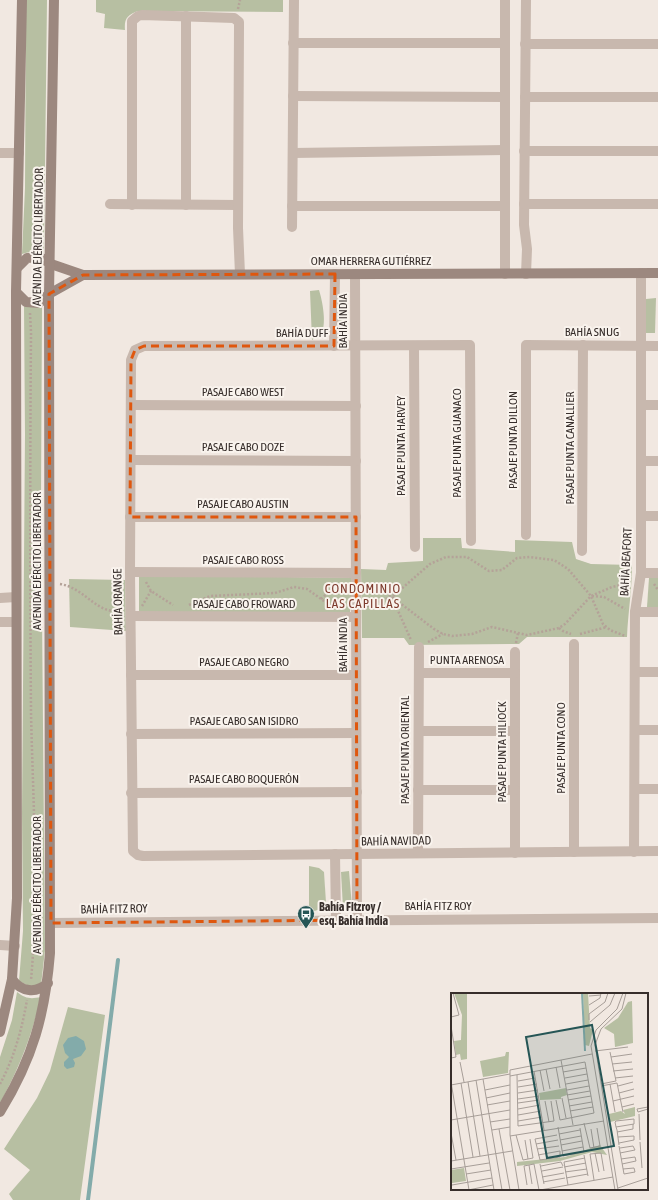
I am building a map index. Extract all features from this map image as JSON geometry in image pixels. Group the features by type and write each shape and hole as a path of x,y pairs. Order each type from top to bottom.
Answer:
{"main road":[{"name":"AVENIDA EJÉRCITO LIBERTADOR","path":"0,1032 12,979 17,898 16,292 22,0"},
{"name":"AVENIDA EJÉRCITO LIBERTADOR","path":"0,1112 29,1056 41,1022 48,983 51,923 49,294 51,264 54,0"},
{"name":"OMAR HERRERA GUTIÉRREZ","path":"17,268 27,258 33,256 40,257 51,264 84,275 658,274"},
{"name":"OMAR HERRERA GUTIÉRREZ","path":"26,302 39,303 49,294 84,275"},
{"path":"16,292 26,302"},
{"path":"12,979 19,986 29,990 39,989 48,983"}],"street":[{"path":"292,227 294,0"},
{"path":"505,0 505,274"},
{"path":"526,0 524,151 526,274"},
{"path":"132,205 131,24 134,18 142,15 230,17 238,22 238,205 240,274"},
{"path":"186,16 186,205"},
{"path":"293,43 505,43"},
{"path":"525,44 658,44"},
{"path":"293,96 505,97"},
{"path":"525,97 658,97"},
{"path":"293,152 505,150"},
{"path":"524,151 658,151"},
{"path":"0,153 19,153"},
{"path":"110,204 238,205"},
{"path":"524,204 658,204"},
{"path":"292,206 504,206"},
{"name":"BAHÍA BEAFORT","path":"634,852 635,612 641,573 640,273"},
{"name":"BAHÍA INDIA","path":"334,346 335,274"},
{"name":"BAHÍA INDIA","path":"355,274 357,920"},
{"name":"BAHÍA DUFF","path":"135,350 144,346 470,345"},
{"name":"PASAJE PUNTA GUANACO","path":"470,345 470,541"},
{"name":"BAHÍA SNUG","path":"526,345 658,346"},
{"name":"PASAJE PUNTA DILLON","path":"526,345 526,535"},
{"name":"PASAJE PUNTA CANALLIER","path":"582,551 583,345"},
{"name":"PASAJE PUNTA HARVEY","path":"414,346 415,547"},
{"name":"BAHÍA ORANGE","path":"135,350 131,360 130,517 135,572 131,613 131,844 135,853"},
{"name":"PASAJE CABO WEST","path":"131,405 356,406"},
{"path":"640,405 658,405"},
{"name":"PASAJE CABO DOZE","path":"131,460 356,461"},
{"path":"641,461 658,461"},
{"path":"641,516 658,516"},
{"name":"PASAJE CABO AUSTIN","path":"130,517 356,517"},
{"name":"PASAJE CABO ROSS","path":"135,572 356,573"},
{"path":"641,573 658,573"},
{"path":"0,598 16,597"},
{"name":"PASAJE CABO FROWARD","path":"131,613 356,612"},
{"path":"635,612 658,612"},
{"path":"0,622 16,622"},
{"name":"PASAJE PUNTA CONO","path":"574,644 574,852"},
{"name":"PASAJE PUNTA ORIENTAL","path":"418,853 419,647"},
{"name":"PASAJE PUNTA HILIOCK","path":"514,652 515,853"},
{"path":"635,672 658,672"},
{"name":"PUNTA ARENOSA","path":"419,673 515,673"},
{"name":"PASAJE CABO NEGRO","path":"131,675 356,675"},
{"path":"635,730 658,730"},
{"path":"418,731 515,731"},
{"name":"PASAJE CABO SAN ISIDRO","path":"131,734 356,733"},
{"path":"635,789 658,789"},
{"path":"418,790 515,790"},
{"name":"PASAJE CABO BOQUERÓN","path":"131,793 356,792"},
{"name":"BAHÍA NAVIDAD","path":"135,853 142,856 658,852"},
{"path":"335,854 336,920"},
{"name":"BAHÍA FITZ ROY","path":"51,923 658,918"},
{"path":"0,945 15,946"}],"path":[{"path":"0,1084 12,1057 22,1025 29,990 34,942 35,848 30,555 31,332 30,315 26,302"},
{"path":"356,612 367,606 392,597 430,564 446,557 467,557 489,571 502,570 516,558 530,557 554,560 568,569 591,596 603,624 618,634 635,639"},
{"path":"135,572 151,591 174,606"},
{"path":"185,606 210,596 275,593 294,586 307,589 333,607"},
{"path":"72,587 105,609 113,612 131,613 144,605 151,591"},
{"path":"392,597 404,604 434,629 443,634 452,636 472,634 492,627 527,636 559,628 565,624 591,596"},
{"path":"392,597 410,640 419,647 443,634"},
{"path":"559,628 566,632 579,634 607,627"}],"highlighted area":[{"path":"335,274 334,346 144,346 135,350 131,360 130,517 356,517 357,920 51,923 49,294 83,275"}],"green space":[{"path":"26,0 47,0 44,254 29,252 22,254 25,188"},
{"path":"96,0 283,0 283,12 138,11 131,14 127,18 125,30 104,28 105,14 96,12"},
{"path":"319,290 324,313 324,326 320,335 312,340 310,291"},
{"path":"656,298 655,333 646,333 646,299"},
{"path":"340,299 348,299 348,335 338,335"},
{"path":"42,304 41,500 45,950 41,985 33,988 19,981 23,931 22,813 25,435 24,306"},
{"path":"423,538 461,538 462,548 515,552 515,540 572,542 576,559 591,564 632,565 627,637 527,637 519,644 409,645 404,638 362,638 361,569 386,570 388,563 423,561"},
{"path":"139,575 352,578 350,614 139,613"},
{"path":"649,578 658,578 658,608 647,607"},
{"path":"69,579 125,580 126,631 70,627"},
{"path":"309,866 319,868 324,872 326,903 323,908 309,913"},
{"path":"349,871 352,907 343,908 341,872"},
{"path":"17,992 29,998 41,997 24,1052 0,1103 0,1057 12,1020"},
{"path":"68,1007 105,1015 80,1200 13,1200 9,1194 30,1170 4,1149 37,1098 50,1071"}],"water":[{"path":"76,1036 84,1041 86,1049 81,1056 73,1059 75,1063 74,1067 67,1069 64,1066 64,1062 69,1057 65,1053 63,1045 68,1038"}],"waterway":[{"path":"88,1200 118,960"}],"place":[{"name":"Bahía Fitzroy / esq. Bahía India","path":"306,929"}],"district":[{"name":"CONDOMINIO LAS CAPILLAS","path":"363,596"}]}
